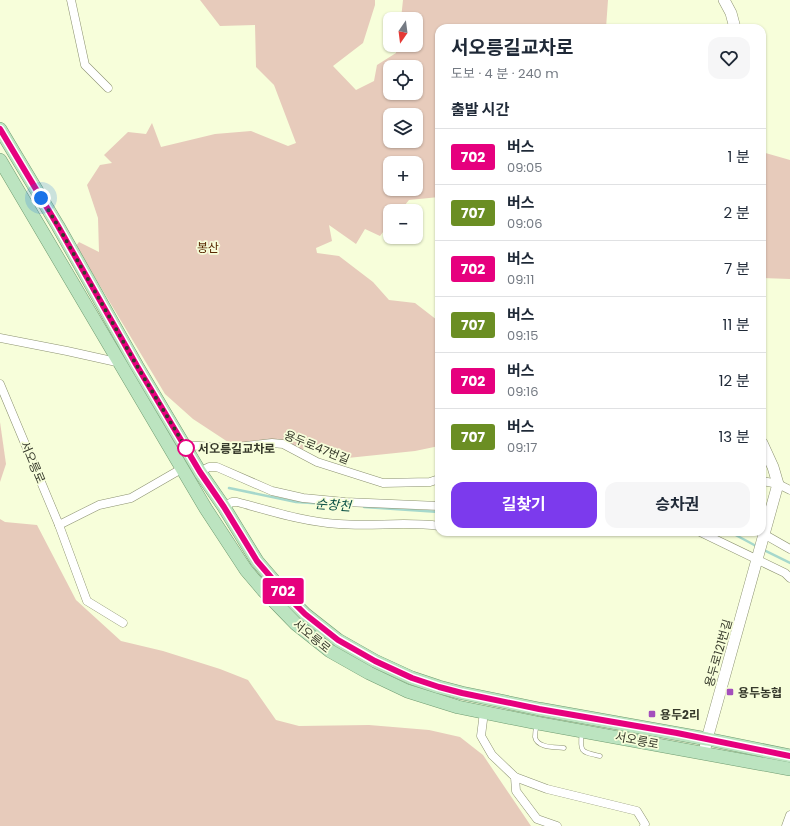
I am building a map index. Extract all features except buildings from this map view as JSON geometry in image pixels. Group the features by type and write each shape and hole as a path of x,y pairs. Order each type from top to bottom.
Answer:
{"main road":[{"path":"724,0 731,13 734,24"},
{"name":"서오릉로","path":"0,129 58,226 137,366 200,472 224,507 257,561 305,614 338,640 390,668 412,678 462,693 790,756"},
{"name":"서오릉로","path":"0,160 206,509 246,570 273,601 296,624 330,652 384,681 435,701 537,723 790,769"},
{"path":"766,452 773,467 778,484 766,522"},
{"name":"용두로121번길","path":"704,753 758,557 762,536"}],"street":[{"path":"71,0 85,65 108,88"},
{"path":"0,338 137,366"},
{"name":"서오릉로","path":"0,384 59,525 87,601 124,623"},
{"name":"용두로47번길","path":"185,445 229,448 272,443 283,444 317,462 383,483 430,482 435,480"},
{"path":"200,472 209,467 217,467 272,491 303,498 345,502 435,506"},
{"path":"59,525 99,505 131,498 183,468"},
{"path":"766,482 778,484 790,490"},
{"path":"224,507 232,502 237,502 299,518 339,524 419,523 435,525"},
{"path":"709,536 758,557 785,573 790,578"},
{"path":"764,536 790,549"},
{"path":"484,712 480,736 492,755 515,777 548,789 637,811 645,824 644,826"},
{"path":"515,777 516,791 537,819 557,826"},
{"path":"786,826 790,816"}],"lane":[{"path":"537,723 535,737 536,741 540,744 564,748"},
{"path":"582,730 580,745 582,750 600,756"}],"green space":[{"name":"봉산","path":"200,0 375,0 375,5 363,43 333,66 356,90 374,81 377,65 383,61 383,100 423,100 423,60 385,60 396,52 423,52 423,12 402,12 403,0 608,0 606,24 435,24 435,197 409,200 406,204 383,204 383,232 380,236 365,229 356,244 329,225 332,241 316,248 317,253 339,256 373,282 389,300 415,303 435,318 435,447 415,451 338,459 311,441 302,450 276,439 249,443 228,442 193,419 165,394 76,246 79,242 99,252 98,218 87,185 100,165 112,163 104,155 128,132 146,134 152,123 161,147 215,134 251,131 288,146 296,143 274,85 256,67 255,25 220,26"},
{"path":"766,153 790,160 790,279 766,278"},
{"path":"0,422 6,464 0,482"},
{"path":"0,519 5,522 37,525 76,600 121,641 163,651 220,669 248,680 276,720 299,726 369,725 429,730 460,737 483,755 531,826 0,826"}],"waterway":[{"name":"순창천","path":"229,488 296,502 327,504"},
{"name":"순창천","path":"364,507 435,512"},
{"name":"순창천","path":"737,536 758,547"},
{"name":"순창천","path":"762,549 790,563"}],"bus line":[{"name":"702","path":"0,129 58,226 137,366 200,472 224,507 257,561 305,614 338,640 375,661 412,678 439,687 539,709 677,733 790,756"}],"place":[{"name":"서오릉길교차로","path":"186,448"},
{"name":"용두농협","path":"730,692"},
{"name":"용두2리","path":"652,714"}],"route":[{"path":"41,198 137,366 186,448"}]}
